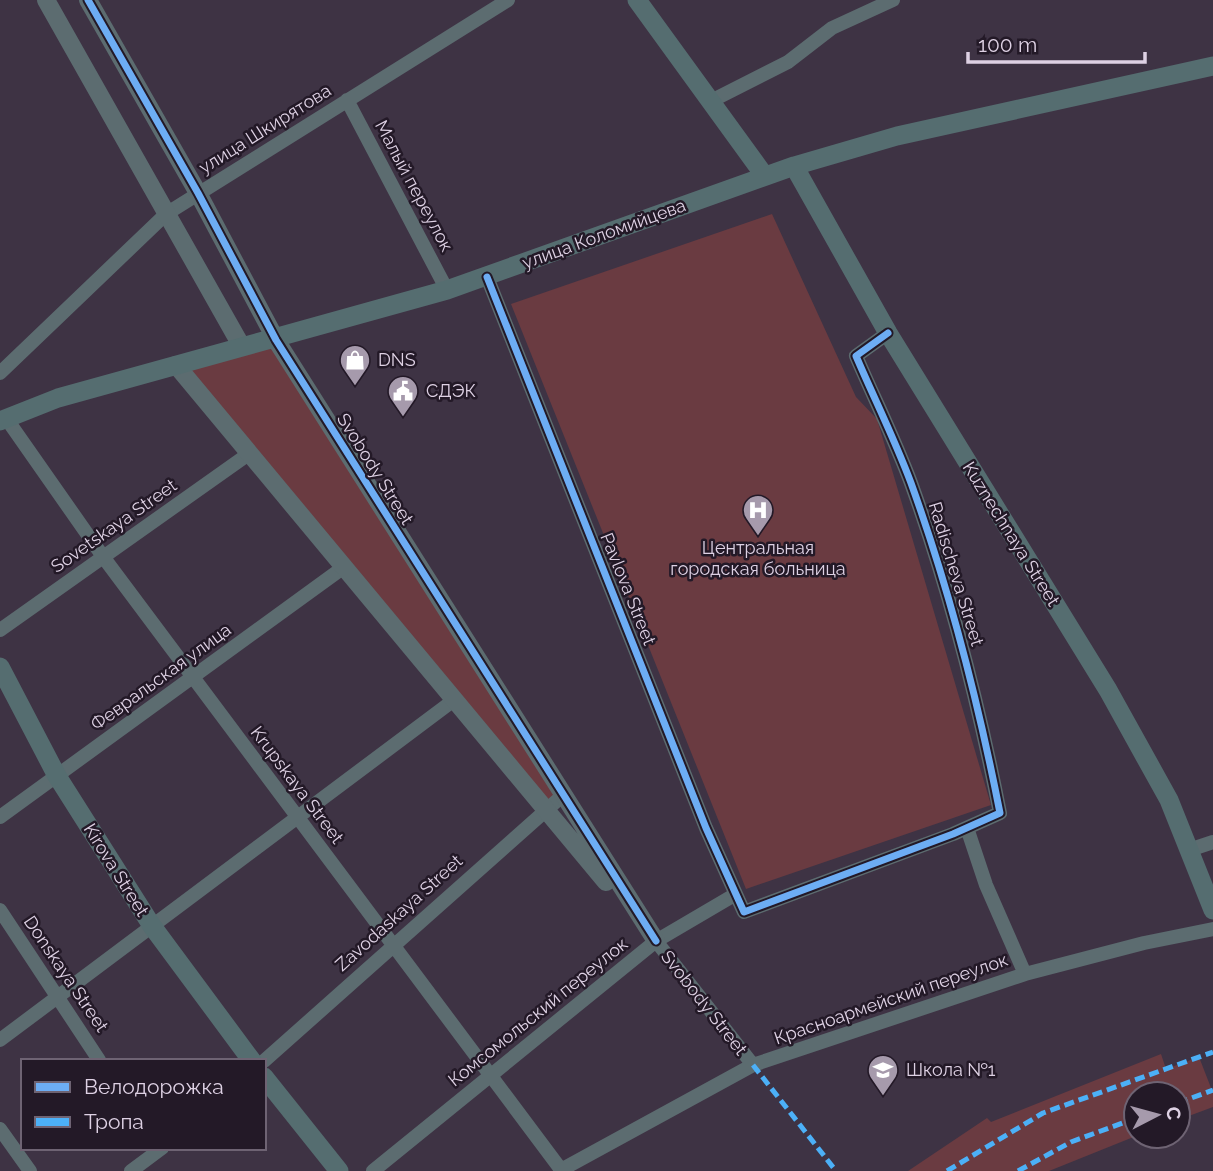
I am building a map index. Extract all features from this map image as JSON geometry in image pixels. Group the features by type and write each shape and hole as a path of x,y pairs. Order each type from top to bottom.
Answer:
{"main road":[{"path":"637,0 764,175"},
{"name":"улица Коломийцева","path":"3,419 58,398 276,340 447,290 794,166 897,136 1213,66"},
{"name":"Kuznechnaya Street","path":"794,166 888,333 1108,690 1169,800 1213,910"},
{"name":"Kirova Street","path":"0,667 57,776 152,926 251,1059"},
{"path":"266,1080 339,1171"}],"street":[{"path":"46,0 242,347"},
{"name":"Svobody Street","path":"88,0 198,193 276,340 561,797 656,941"},
{"name":"улица Шкирятова","path":"0,373 166,214 508,0"},
{"path":"710,101 788,62 832,28 892,0"},
{"name":"Малый переулок","path":"347,100 447,290"},
{"name":"Pavlova Street","path":"487,277 696,804 744,912 967,828"},
{"name":"Radischeva Street","path":"888,333 856,356 910,481 944,580 979,711 1000,813 967,828"},
{"name":"Svobody Street","path":"176,365 656,941 752,1065"},
{"name":"Krupskaya Street","path":"3,419 297,818 492,1073 561,1170"},
{"name":"Sovetskaya Street","path":"0,630 250,453"},
{"name":"Февральская улица","path":"0,817 344,567"},
{"path":"0,1040 454,700"},
{"name":"Zavodaskaya Street","path":"266,1059 561,797"},
{"path":"967,828 986,885 1025,974"},
{"path":"1189,850 1213,842"},
{"name":"Комсомольский переулок","path":"373,1171 656,941 736,894"},
{"name":"Donskaya Street","path":"0,910 98,1059"},
{"name":"Красноармейский переулок","path":"561,1170 752,1065 1025,974 1143,943 1213,929"},
{"path":"0,1129 30,1171"},
{"path":"131,1171 159,1150"}],"shaded area":[{"name":"Центральная городская больница","path":"772,214 856,397 877,419 991,805 746,889 511,304"},
{"path":"276,340 561,797 545,810 176,365"},
{"path":"1161,1054 1166,1069 1199,1057 1213,1093 1213,1107 1192,1115 1192,1080 1122,1080 1122,1142 1049,1171 908,1171 987,1118 991,1122"}],"marked path":[{"path":"947,1171 1043,1113 1213,1052"},
{"path":"753,1065 836,1171"},
{"path":"1192,1098 1213,1090"},
{"path":"1018,1171 1071,1142 1122,1123"}],"cycle path":[{"path":"88,0 198,193 276,340 656,941"},
{"path":"487,277 706,828 744,912 953,834 1000,813 972,688 938,564 905,467 856,356 888,333"}],"place":[{"name":"DNS","path":"355,387"},
{"name":"СДЭК","path":"403,418"},
{"name":"Центральная городская больница","path":"758,537"},
{"name":"Школа №1","path":"883,1097"}]}
